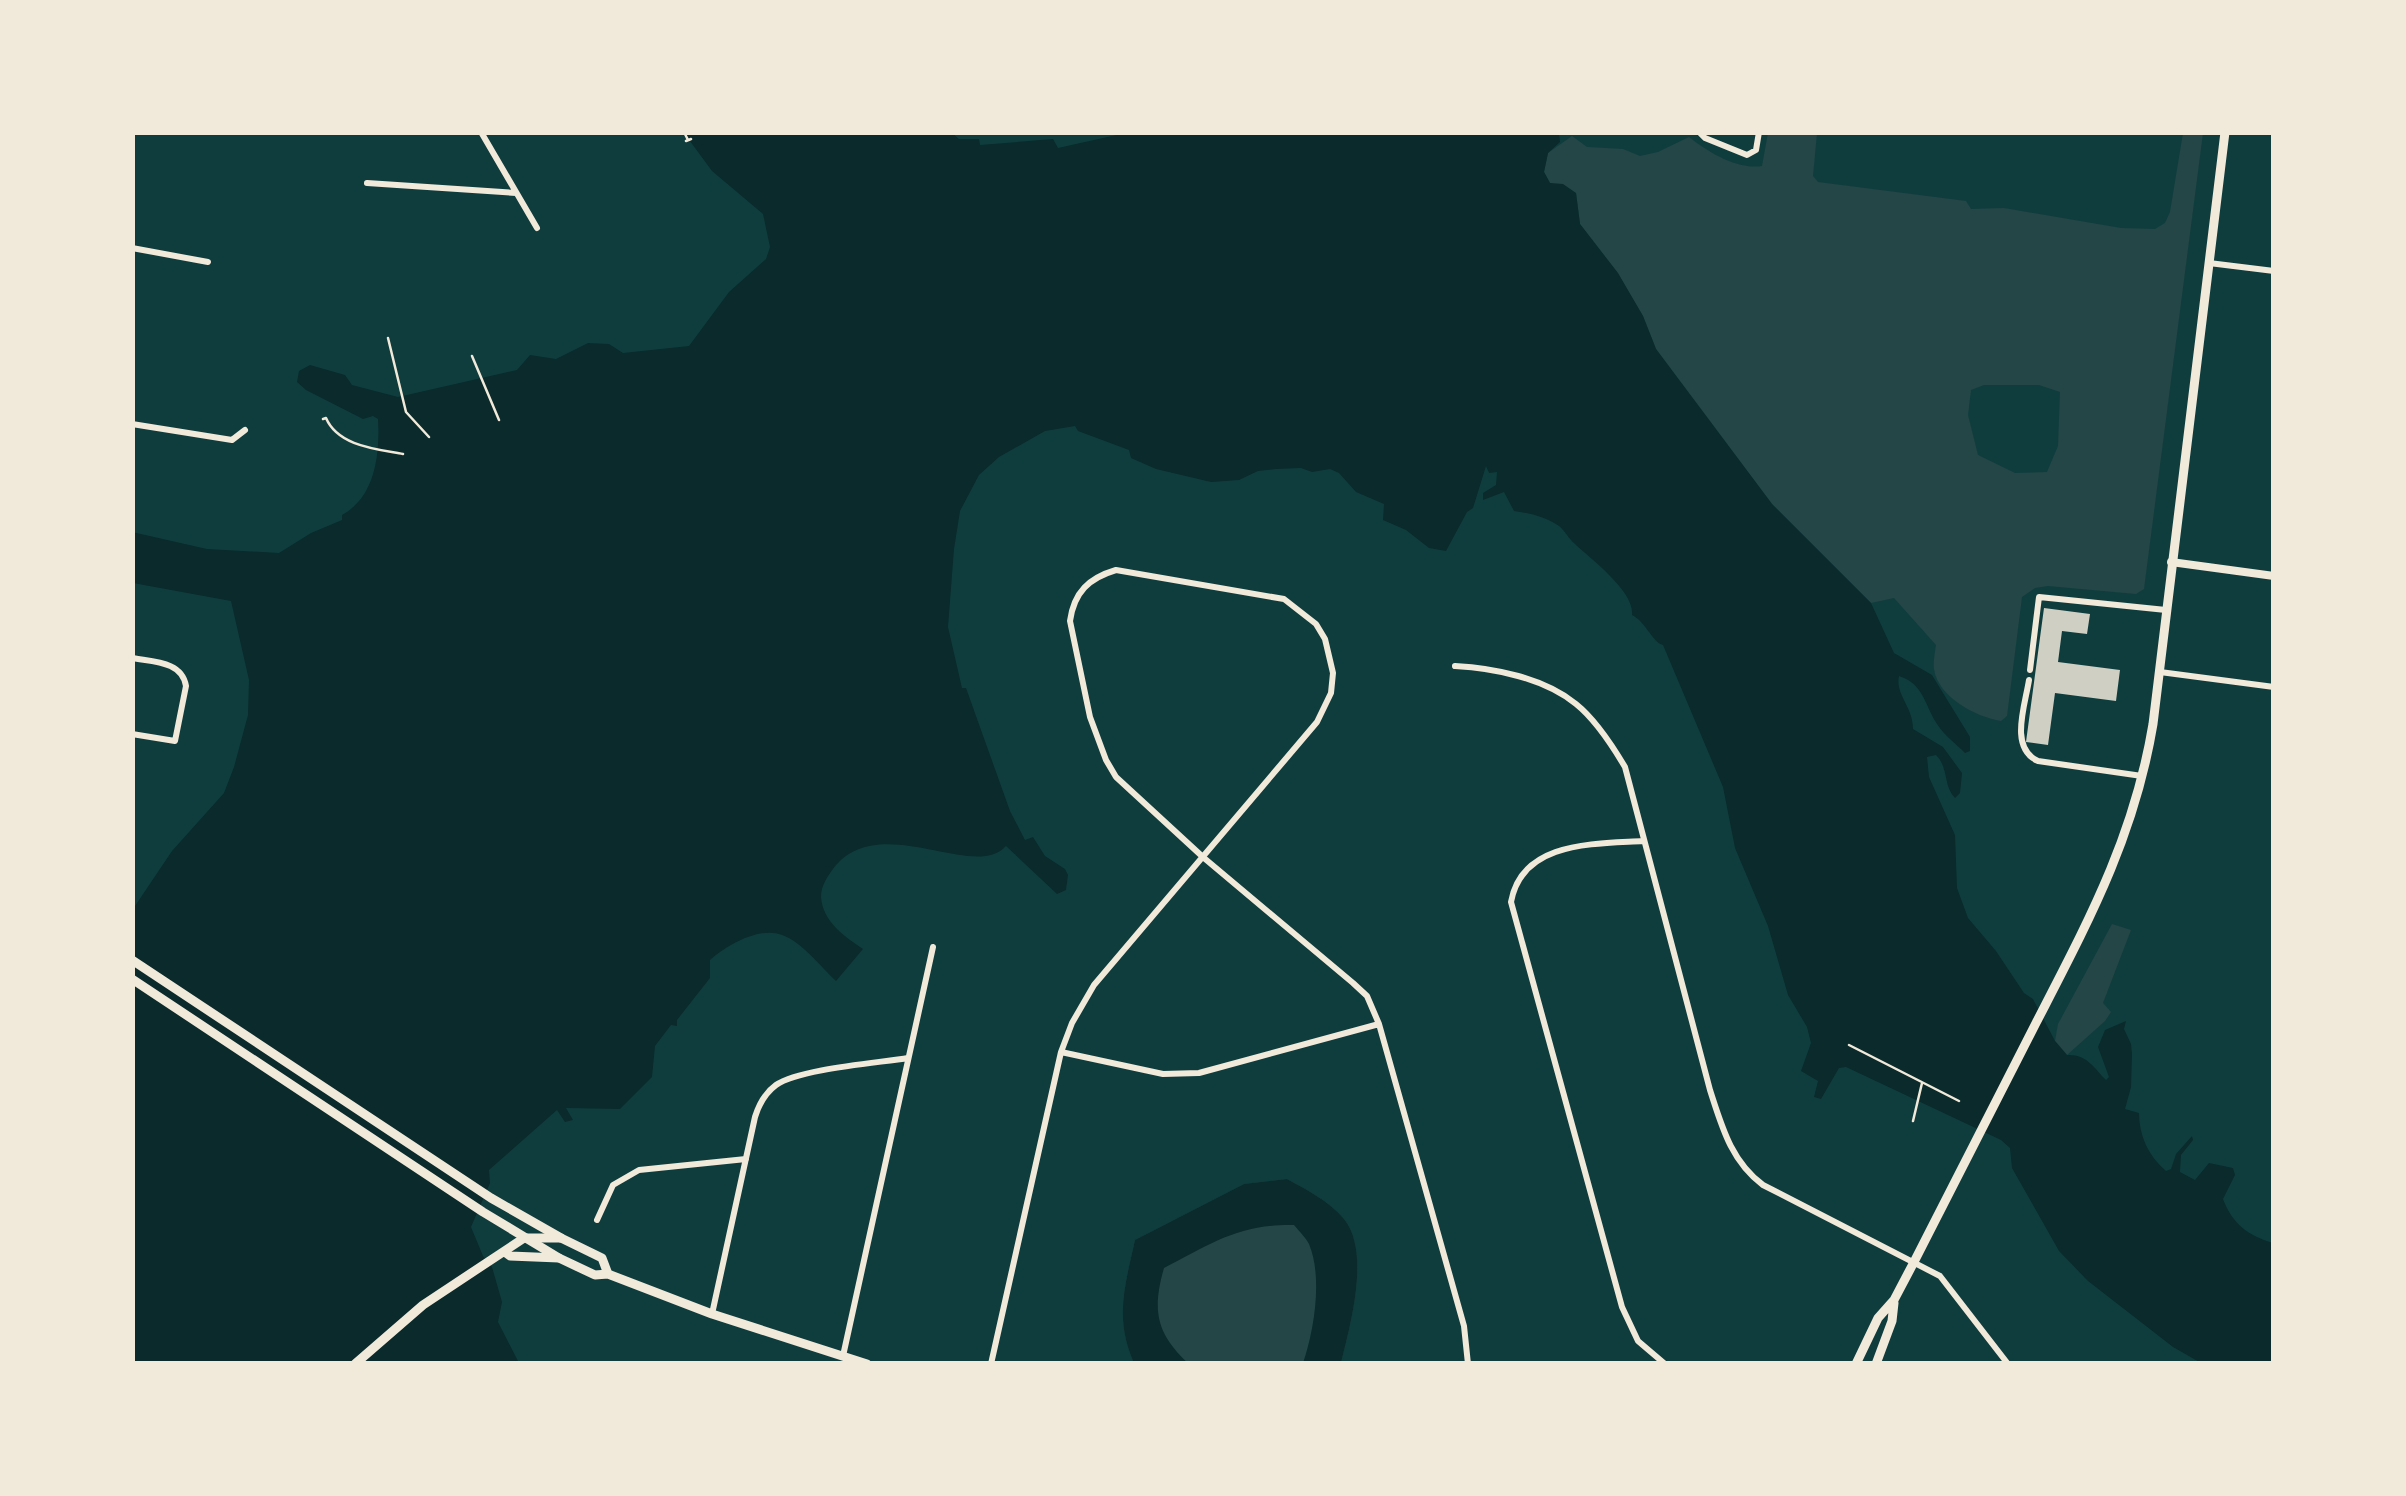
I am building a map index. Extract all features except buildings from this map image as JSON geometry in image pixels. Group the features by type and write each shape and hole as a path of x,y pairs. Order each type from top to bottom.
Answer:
{"main road":[{"path":"1856,1364 1878,1318 1894,1300 1914,1262 2122,848 2143,776 2158,672 2225,132"},
{"path":"132,960 491,1198 602,1258 608,1274"},
{"path":"132,979 482,1212 559,1258 594,1275 608,1274 712,1314 868,1364"},
{"path":"355,1364 424,1305 506,1253 510,1244 524,1238 561,1238"},
{"path":"506,1253 559,1258"},
{"path":"1876,1364 1892,1322 1894,1300"}],"street":[{"path":"480,132 537,228"},
{"path":"1700,132 1705,138 1746,155 1756,150 1759,132"},
{"path":"367,183 516,193"},
{"path":"132,248 208,262"},
{"path":"2208,263 2274,271"},
{"path":"132,424 232,440 245,430"},
{"path":"2171,562 2274,576"},
{"path":"991,1364 1060,1052 1072,1022 1094,985 1204,858 1318,722 1331,693 1334,673 1330,654 1316,624 1299,608 1268,594 1116,570 1092,578 1072,607 1071,634 1090,716 1106,760 1132,795 1204,858 1367,996 1380,1024 1464,1326 1468,1364"},
{"path":"2143,776 2038,762 2028,757 2021,742 2039,597 2166,610"},
{"path":"132,658 177,668 185,677 186,686 175,741 132,734"},
{"path":"1454,666 1500,671 1553,690 1576,704 1625,767 1710,1090 1746,1172 1763,1186 1940,1276 2008,1364"},
{"path":"2158,672 2274,688"},
{"path":"1643,841 1583,844 1544,856 1523,871 1511,902 1622,1308 1638,1340 1666,1364"},
{"path":"843,1356 934,946"},
{"path":"1060,1052 1179,1075 1380,1024"},
{"path":"712,1314 758,1106 774,1086 796,1076 908,1058"},
{"path":"597,1220 613,1185 639,1170 746,1158"}],"path":[{"path":"684,132 688,140"},
{"path":"388,338 406,412 429,437"},
{"path":"472,356 499,420"},
{"path":"323,419 331,429 358,445 403,454"},
{"path":"1849,1044 1959,1101"},
{"path":"1913,1121 1922,1082"}],"shaded area":[{"path":"951,132 959,139 979,139 980,145 1053,139 1058,148 1130,132 1559,133 1560,142 1548,153 1544,172 1550,183 1563,184 1576,193 1580,224 1618,273 1643,316 1656,349 1772,504 1871,603 1894,653 1932,675 1970,737 1970,751 1965,753 1940,728 1919,689 1899,676 1913,729 1943,747 1962,773 1960,793 1955,798 1940,760 1936,755 1927,757 1929,777 1955,835 1957,888 1968,918 2024,993 2033,999 2055,1041 2067,1055 2085,1059 2106,1080 2109,1077 2098,1047 2105,1030 2126,1021 2124,1029 2132,1054 2131,1087 2125,1109 2139,1113 2146,1145 2166,1171 2192,1136 2181,1155 2180,1172 2195,1180 2209,1163 2233,1168 2235,1175 2223,1199 2227,1208 2242,1228 2273,1243 2273,1363 2201,1363 2173,1347 2088,1281 2059,1251 2012,1168 2010,1148 2001,1140 1846,1067 1839,1068 1821,1099 1814,1097 1818,1081 1801,1071 1811,1043 1807,1027 1788,995 1768,926 1735,848 1723,787 1663,645 1632,615 1620,586 1559,526 1514,511 1504,492 1483,500 1483,493 1496,485 1497,472 1489,473 1486,466 1473,508 1446,551 1429,548 1406,530 1383,520 1384,504 1356,492 1330,469 1276,469 1258,471 1239,480 1211,482 1156,469 1131,458 1129,450 1078,431 1075,426 1045,431 999,457 979,475 960,511 948,627 962,688 966,688 1010,811 1025,840 1033,837 1045,856 1065,869 1066,890 1057,894 1006,846 991,855 972,856 875,845 852,852 833,869 822,889 823,906 830,921 863,949 836,981 797,943 773,933 743,939 710,960 710,978 677,1020 677,1026 671,1025 655,1046 652,1077 620,1109 566,1108 573,1120 565,1122 557,1110 489,1170 490,1183 471,1227 492,1267 502,1302 498,1322 519,1363 133,1363 133,909 172,851 224,793 248,715 249,680 231,601 133,583 132,532 207,549 279,553 342,520 342,515 362,497 373,474 378,419 363,419 306,390 297,382 299,371 310,365 345,375 352,385 398,397 517,370 530,355 556,359 588,343 609,344 623,353 689,346 729,292 766,259 770,247 763,214 712,171 684,133"},
{"path":"1768,133 1817,133 1813,176 1818,182 1966,201 1971,209 2004,208 2121,228 2155,229 2165,223 2170,212 2183,133 2203,133 2144,589 2136,594 2048,586 2035,588 2022,597 2007,716 2001,721 1970,710 1950,697 1934,669 1936,645 1894,598 1871,603 1772,504 1656,349 1643,316 1618,274 1580,224 1576,193 1550,183 1544,172 1548,153 1572,136 1587,147 1623,149 1640,156 1689,137 1733,163 1762,166","holes":["1984,385 2039,385 2060,392 2058,446 2047,472 2015,473 1978,455 1968,415 1971,390"]},
{"path":"2112,924 2131,930 2103,1003 2111,1012 2067,1055 2055,1041 2058,1024"},
{"path":"1287,1179 1332,1207 1352,1233 1356,1290 1341,1363 1134,1363 1123,1316 1135,1240 1244,1184"},
{"path":"1287,1179 1332,1207 1352,1233 1356,1290 1341,1363 1303,1363 1311,1336 1316,1272 1309,1244 1294,1225 1241,1232 1164,1268 1158,1296 1160,1320 1169,1341 1188,1363 1134,1363 1123,1316 1135,1240 1244,1184"}]}
